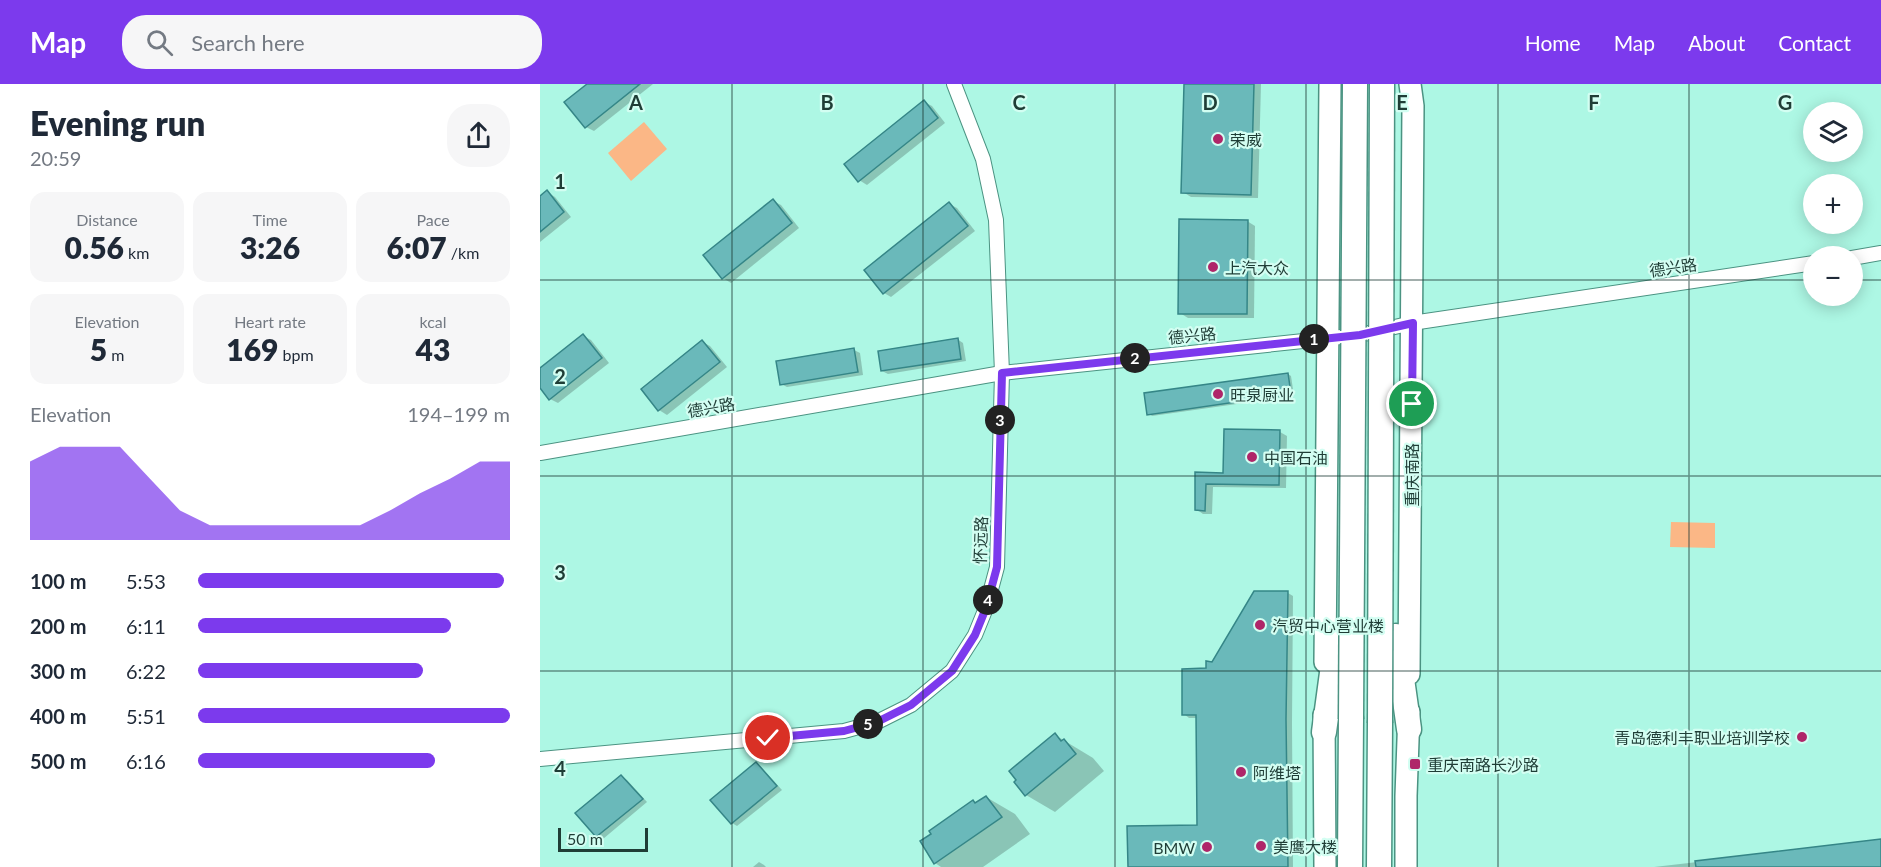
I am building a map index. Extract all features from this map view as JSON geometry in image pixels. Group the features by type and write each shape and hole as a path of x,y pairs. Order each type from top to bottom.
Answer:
{"highway":[{"path":"1324,732 1337,636 1340,84"},
{"path":"1350,867 1355,84"},
{"path":"1379,867 1382,84"},
{"path":"1399,84 1396,636 1409,729"}],"main road":[{"path":"1325,867 1324,732 1330,84"},
{"name":"重庆南路","path":"1406,867 1413,323 1413,106 1410,84"}],"street":[{"name":"怀远路","path":"540,759 844,731 877,722 911,705 952,671 975,635 986,608 997,567 1002,373 996,220 983,159 954,84"},
{"path":"1863,256 1881,253"},
{"name":"德兴路","path":"540,453 1002,373 1360,335 1413,323 1803,265"}],"shaded area":[{"path":"644,122 667,149 631,181 608,153"},
{"path":"1671,522 1715,523 1715,548 1670,547"}],"building":[{"path":"587,84 640,84 585,128 564,102"},
{"name":"荣威","path":"1184,84 1254,84 1251,195 1181,193"},
{"path":"924,100 938,118 858,182 844,164"},
{"path":"547,190 564,212 540,232 540,196"},
{"path":"773,199 792,223 722,279 703,255"},
{"path":"949,202 968,226 883,294 864,270"},
{"name":"上汽大众","path":"1179,219 1248,220 1247,314 1178,314"},
{"path":"583,334 602,358 549,400 540,388 540,368"},
{"path":"958,338 961,359 881,371 878,351"},
{"path":"702,340 720,362 658,411 641,389"},
{"path":"854,348 858,372 780,385 776,361"},
{"name":"旺泉厨业","path":"1288,373 1291,394 1147,415 1144,393"},
{"name":"中国石油","path":"1224,429 1280,430 1279,485 1206,484 1205,511 1195,510 1195,472 1223,473"},
{"path":"1254,591 1288,591 1286,719 1288,867 1128,867 1127,826 1197,825 1196,715 1182,715 1182,669 1206,668 1206,661 1212,662"},
{"path":"1055,733 1061,741 1064,739 1076,754 1025,796 1009,771"},
{"path":"756,762 777,786 731,824 710,800"},
{"path":"621,775 643,799 596,837 575,813"},
{"path":"986,796 1002,817 934,864 920,841 931,834 929,831 973,800 975,803"},
{"path":"1881,839 1881,867 1696,867 1695,861"}],"place":[{"name":"荣威","path":"1218,139"},
{"name":"上汽大众","path":"1213,267"},
{"name":"旺泉厨业","path":"1218,394"},
{"name":"中国石油","path":"1252,457"},
{"name":"汽贸中心营业楼","path":"1260,625"},
{"name":"青岛德利丰职业培训学校","path":"1802,737"},
{"name":"重庆南路长沙路","path":"1415,764"},
{"name":"阿维塔","path":"1241,772"},
{"name":"美鹰大楼","path":"1261,846"},
{"name":"BMW","path":"1207,847"}],"route":[{"path":"768,738 844,731 877,722 911,705 952,671 975,635 986,608 997,567 1002,373 1360,335 1413,323 1412,404"}]}
